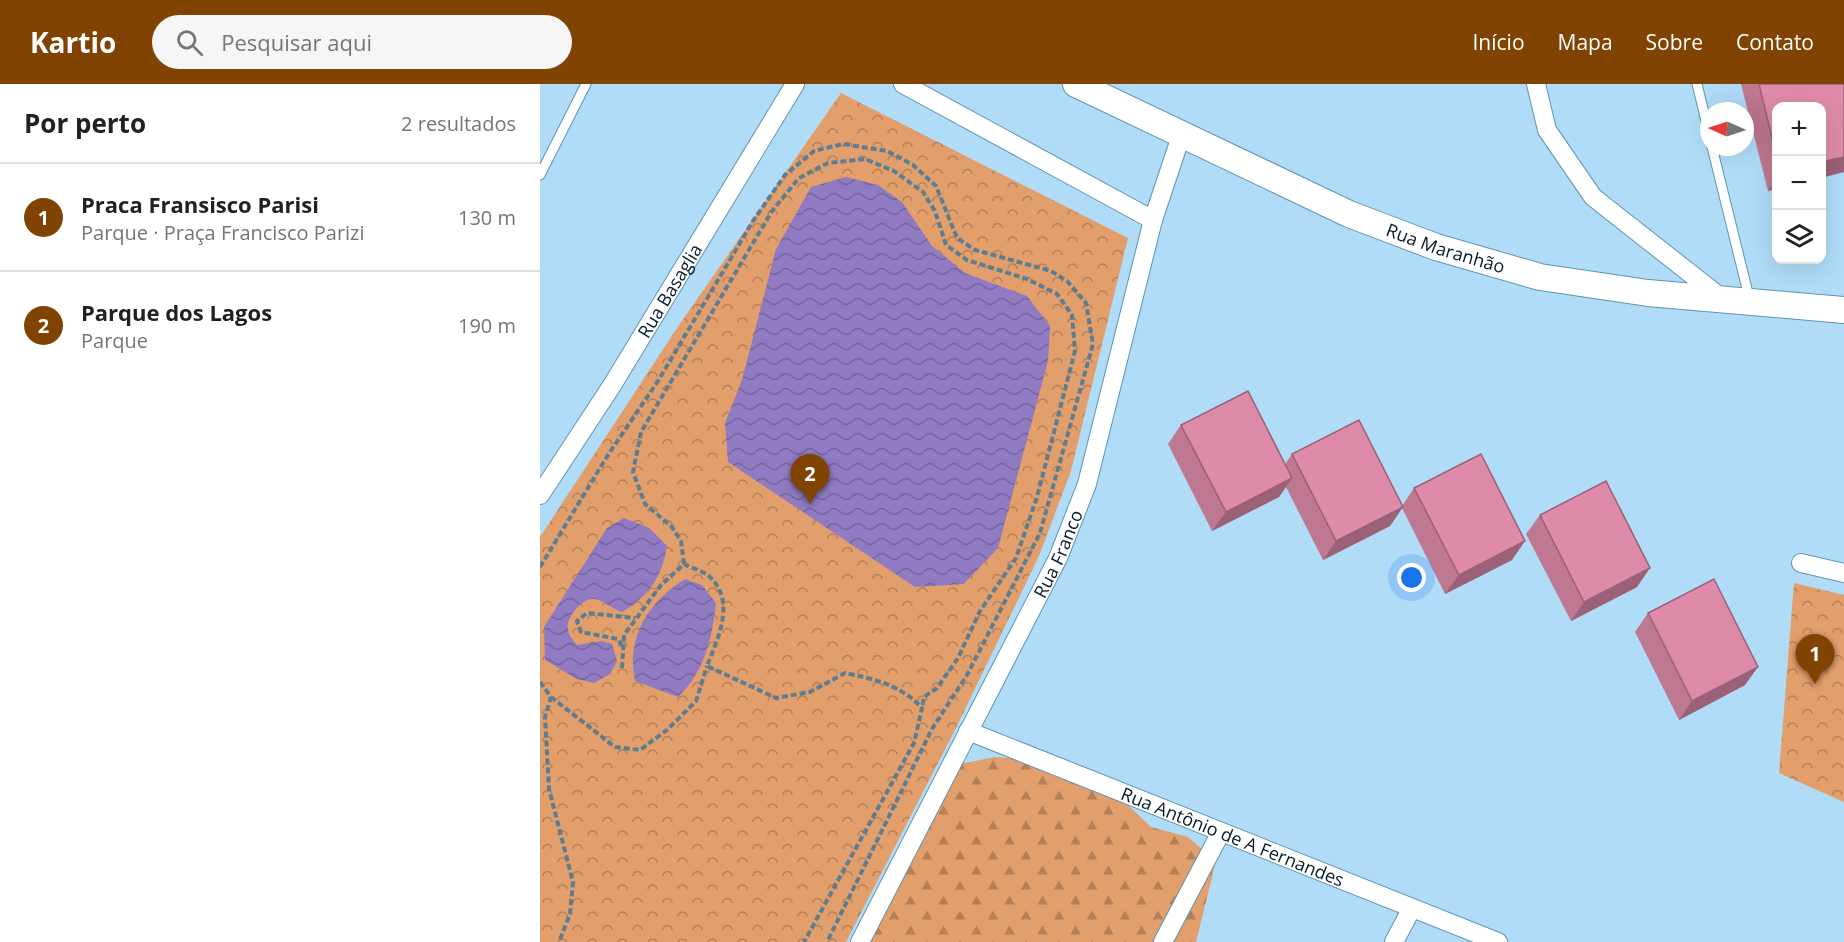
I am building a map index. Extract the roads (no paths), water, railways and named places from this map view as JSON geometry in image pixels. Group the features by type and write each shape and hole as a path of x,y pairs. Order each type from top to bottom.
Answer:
{"main road":[{"name":"Rua Maranhão","path":"1076,84 1180,136 1349,214 1436,247 1540,277 1648,293 1844,310"}],"street":[{"name":"Rua Basaglia","path":"540,495 611,387 795,84"},
{"path":"903,84 1153,220"},
{"path":"1536,84 1547,130 1593,197 1724,300"},
{"name":"Rua Franco","path":"860,942 1058,558 1087,484 1153,220 1180,136"},
{"path":"1801,563 1844,573"},
{"name":"Rua Antônio de A Fernandes","path":"968,731 1498,942"},
{"path":"1163,942 1221,832"},
{"path":"1394,942 1412,908"}],"lane":[{"path":"540,175 586,84"},
{"path":"1697,84 1701,102"},
{"path":"1714,156 1751,303"}],"water":[{"path":"846,177 878,185 902,202 932,246 965,273 1027,296 1050,326 1048,361 998,548 964,584 915,587 728,462 725,423 742,380 776,249 811,187"},
{"path":"624,518 649,528 667,546 665,557 653,585 640,599 622,612 596,599 587,600 575,610 568,623 568,629 575,643 577,645 602,641 612,644 617,661 610,674 594,683 577,679 545,660 544,627 607,528"},
{"path":"685,579 702,585 716,603 706,653 695,676 678,697 635,681 633,665 637,635 643,622 660,598"}],"place":[{"name":"Parque dos Lagos","path":"810,504"},
{"name":"Praca Fransisco Parisi","path":"1815,684"}]}
